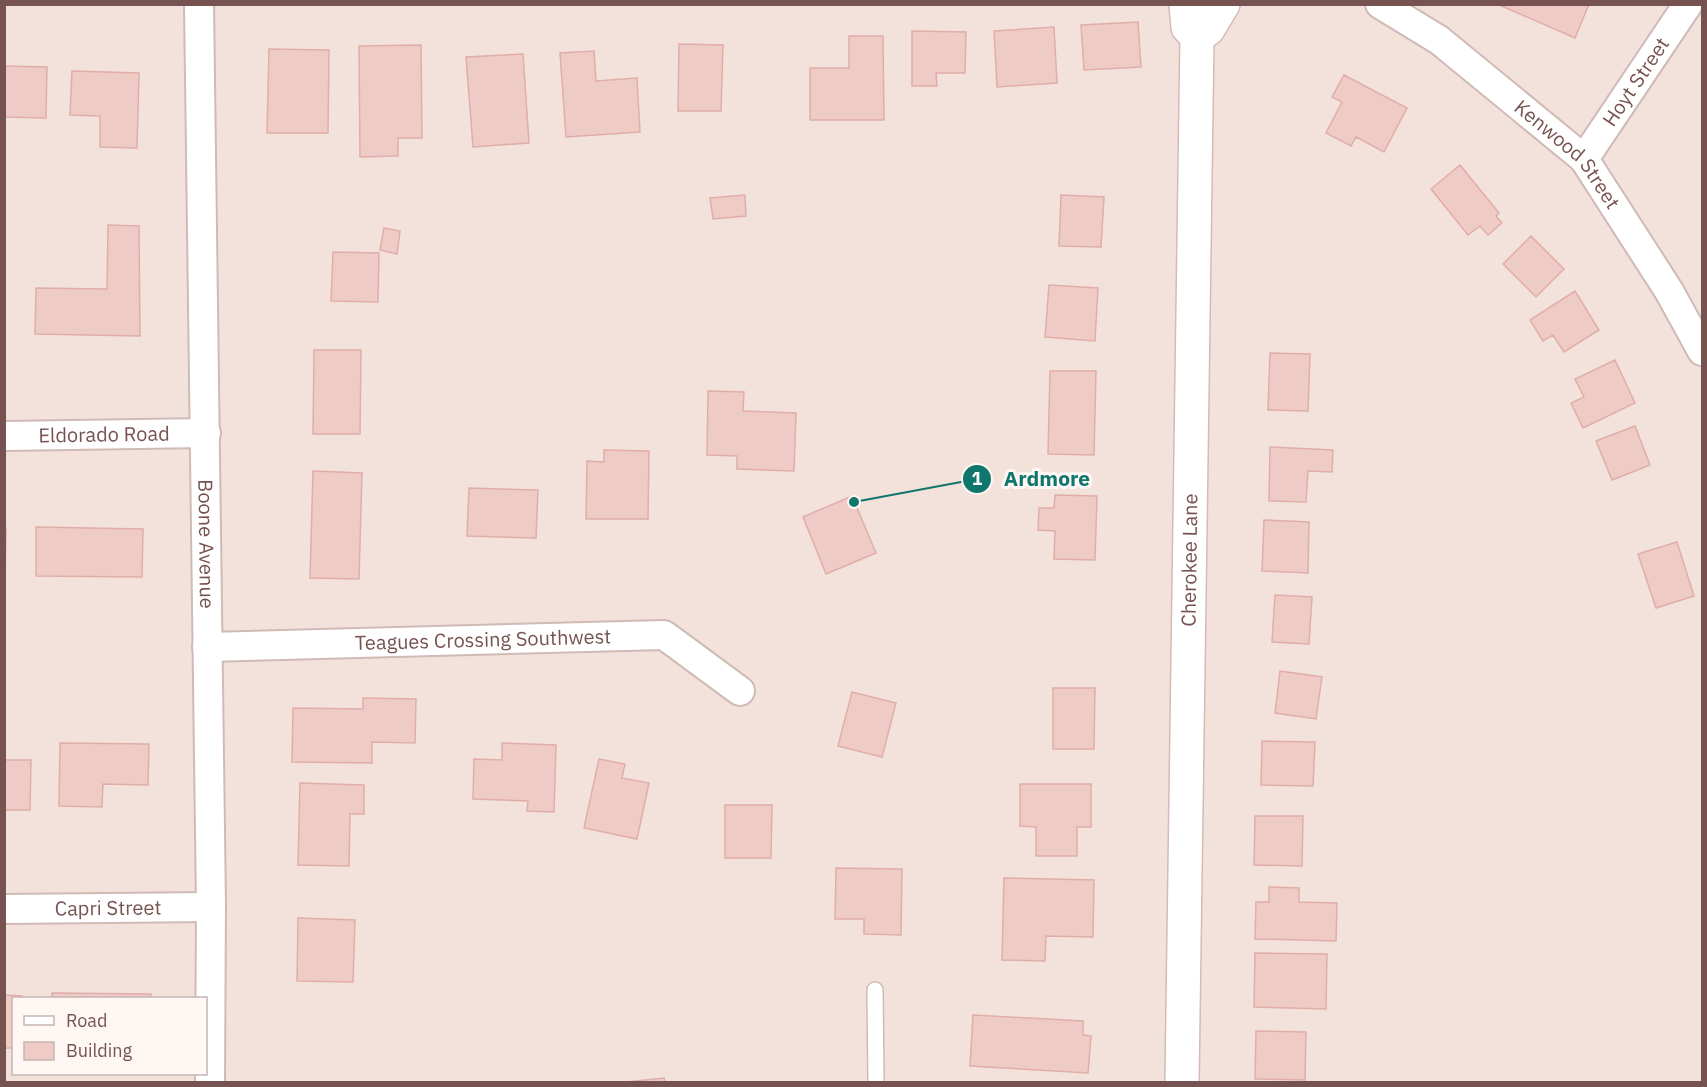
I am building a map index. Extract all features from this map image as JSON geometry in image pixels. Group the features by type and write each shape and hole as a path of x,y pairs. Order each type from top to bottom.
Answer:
{"street":[{"name":"Boone Avenue","path":"199,4 211,907 210,1083"},
{"name":"Cherokee Lane","path":"1182,1083 1197,37 1188,27 1186,4"},
{"path":"1197,37 1208,29 1223,4"},
{"name":"Kenwood Street","path":"1380,4 1438,40 1584,159 1669,291 1702,351"},
{"name":"Hoyt Street","path":"1584,159 1688,4"},
{"name":"Eldorado Road","path":"4,436 206,433"},
{"name":"Teagues Crossing Southwest","path":"207,646 663,635 740,691"},
{"name":"Capri Street","path":"4,909 211,907"}],"lane":[{"path":"875,990 876,1083"}],"shaded area":[{"path":"5,5 1702,5 1702,1082 5,1082"}],"building":[{"path":"1497,4 1589,4 1575,38"},
{"path":"1138,22 1141,67 1084,70 1081,25"},
{"path":"1054,27 1057,83 997,87 994,31"},
{"path":"912,31 966,32 965,73 936,73 937,86 912,86"},
{"path":"849,36 883,36 884,120 810,120 810,68 849,68"},
{"path":"679,44 723,45 721,111 678,111"},
{"path":"421,45 422,138 398,138 398,156 360,157 359,46"},
{"path":"269,49 329,50 328,133 267,133"},
{"path":"594,51 596,81 637,78 640,132 566,137 560,53"},
{"path":"523,54 529,143 473,147 466,57"},
{"path":"4,66 47,67 46,118 4,117"},
{"path":"72,71 139,73 137,148 100,147 100,116 70,115"},
{"path":"1344,75 1407,108 1384,152 1356,137 1351,146 1326,133 1342,102 1332,97"},
{"path":"1460,165 1499,213 1496,216 1502,223 1488,235 1480,226 1468,235 1431,189"},
{"path":"745,195 746,216 713,219 710,198"},
{"path":"1061,195 1104,197 1101,247 1059,246"},
{"path":"108,225 139,226 140,336 35,334 36,288 107,289"},
{"path":"384,228 400,231 397,254 380,250"},
{"path":"1531,236 1564,269 1536,297 1503,264"},
{"path":"333,252 379,253 378,302 331,301"},
{"path":"1049,285 1098,288 1095,341 1045,337"},
{"path":"1575,291 1599,330 1564,352 1553,335 1543,341 1530,320"},
{"path":"314,350 361,350 360,434 313,434"},
{"path":"1270,353 1310,354 1308,411 1268,410"},
{"path":"1615,360 1635,403 1583,428 1571,403 1584,397 1575,379"},
{"path":"1050,371 1096,371 1094,455 1048,454"},
{"path":"708,391 744,392 743,411 796,413 794,471 737,469 737,456 707,455"},
{"path":"1635,426 1650,465 1612,480 1596,441"},
{"path":"1270,447 1333,450 1332,472 1308,471 1306,502 1269,501"},
{"path":"604,450 649,451 648,519 586,519 587,461 604,462"},
{"path":"313,471 362,473 359,579 310,578"},
{"path":"469,488 538,490 536,538 467,536"},
{"path":"1055,495 1097,496 1095,560 1054,559 1055,531 1038,530 1039,508 1054,508"},
{"path":"852,496 876,553 826,574 803,517"},
{"path":"1264,520 1309,522 1308,573 1262,571"},
{"path":"36,527 143,529 142,577 36,576"},
{"path":"4,528 6,528 5,579 4,579"},
{"path":"1677,542 1694,596 1656,608 1638,554"},
{"path":"1275,595 1312,597 1309,644 1272,642"},
{"path":"1280,671 1322,677 1316,719 1275,713"},
{"path":"1053,688 1095,688 1094,749 1053,749"},
{"path":"852,692 896,703 882,757 838,746"},
{"path":"363,698 416,699 415,743 372,742 372,763 292,762 293,708 363,709"},
{"path":"1262,741 1315,742 1313,786 1261,785"},
{"path":"60,743 149,744 148,785 103,784 102,807 59,806"},
{"path":"502,743 556,745 554,812 527,811 528,801 473,799 474,759 502,760"},
{"path":"599,759 625,764 622,778 649,783 637,839 584,828"},
{"path":"4,760 31,760 30,810 4,810"},
{"path":"300,783 364,785 364,814 350,814 349,866 298,865"},
{"path":"1020,784 1091,784 1091,827 1077,827 1077,856 1036,856 1036,827 1020,826"},
{"path":"725,805 772,805 771,858 725,858"},
{"path":"1255,816 1303,816 1302,866 1254,865"},
{"path":"836,868 902,869 901,935 864,934 864,919 835,919"},
{"path":"1004,878 1094,880 1093,937 1046,936 1045,961 1002,960"},
{"path":"1269,887 1299,888 1299,902 1337,903 1336,941 1255,939 1256,902 1269,902"},
{"path":"298,918 355,920 353,982 297,981"},
{"path":"1255,953 1327,954 1326,1009 1254,1007"},
{"path":"52,993 151,994 151,997 52,997"},
{"path":"4,995 22,996 12,997 12,1048 4,1048"},
{"path":"973,1015 1083,1021 1083,1035 1091,1036 1088,1073 970,1066"},
{"path":"1256,1031 1306,1032 1305,1080 1255,1079"},
{"path":"664,1078 665,1082 626,1082"}],"place":[{"name":"Ardmore","path":"854,502"}]}
